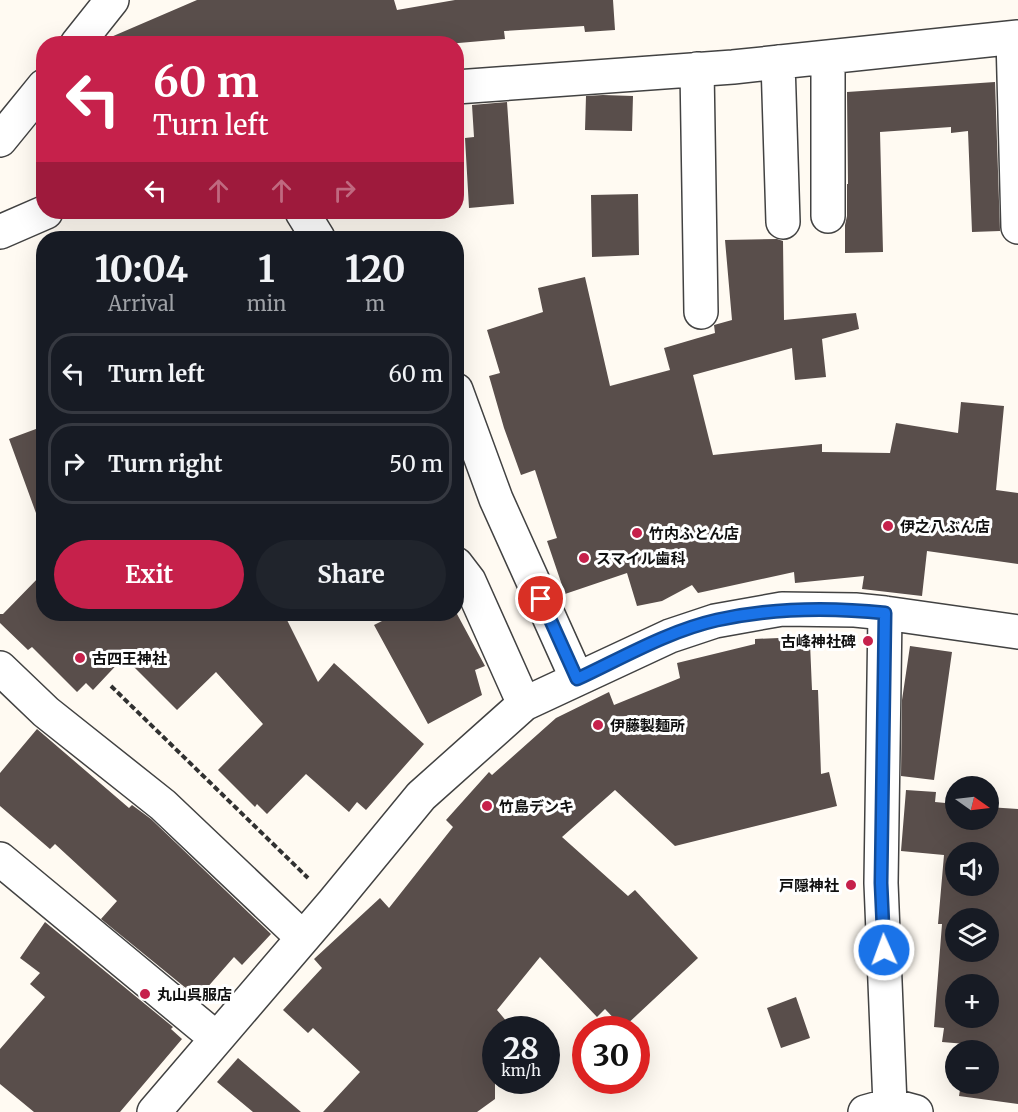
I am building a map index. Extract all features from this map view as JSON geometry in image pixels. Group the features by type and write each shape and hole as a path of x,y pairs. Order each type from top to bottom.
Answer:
{"street":[{"path":"464,86 778,62 1016,37 1018,228"},
{"path":"828,57 828,216"},
{"path":"778,62 783,222"},
{"path":"697,69 701,312"},
{"path":"0,140 36,96"},
{"path":"0,232 36,216"},
{"path":"464,412 496,499 577,679"},
{"path":"464,574 524,704"},
{"path":"154,1112 333,903 421,796 524,704 670,636 715,621 782,609 855,610 1018,632"},
{"path":"885,613 881,883 890,1110"},
{"path":"0,668 46,712 164,805 303,938"},
{"path":"0,859 216,1038"}],"path":[{"path":"111,686 333,903"}],"building":[{"path":"197,0 394,0 397,10 455,0 613,0 615,30 585,32 584,26 504,31 505,39 464,43 464,36 113,36"},
{"path":"995,82 1000,231 972,232 968,131 951,133 951,127 880,132 883,252 845,253 848,184 847,92"},
{"path":"586,96 633,96 632,131 585,130"},
{"path":"507,102 514,204 469,208 465,138 474,137 472,105"},
{"path":"638,194 639,255 592,257 591,195"},
{"path":"777,239 783,241 784,320 856,313 859,329 822,339 826,377 795,380 792,348 693,375 713,455 822,444 822,452 890,453 896,423 958,433 961,402 1004,406 996,490 1018,493 1018,564 927,551 922,596 862,589 864,576 795,583 794,572 698,593 692,585 662,601 637,606 627,573 565,594 547,541 557,538 535,470 521,475 504,428 489,376 500,373 487,330 543,312 538,288 585,277 610,386 670,370 664,348 715,333 714,325 732,320 725,240"},
{"path":"36,429 36,513 9,439"},
{"path":"36,580 36,621 288,621 318,682 334,663 424,744 366,810 357,802 349,812 306,774 267,814 257,804 255,807 218,770 263,724 216,672 177,710 124,657 93,690 86,683 77,692 32,647 28,650 0,623 0,614 3,614"},
{"path":"382,621 461,621 485,666 475,670 482,695 428,724 374,625"},
{"path":"802,637 802,644 810,643 812,690 818,690 821,774 829,772 837,806 675,846 615,790 562,837 628,896 635,890 698,958 636,1016 612,1016 605,1009 596,1016 540,957 497,1010 502,1016 482,1016 482,1094 495,1094 495,1099 477,1112 323,1112 360,1072 313,1028 308,1033 283,1010 322,968 314,959 380,898 389,908 453,827 446,820 489,772 492,775 556,718 609,692 614,705 680,678 677,663 755,644 755,639"},
{"path":"910,646 952,652 934,780 901,776 902,700"},
{"path":"37,729 129,808 132,805 151,819 271,934 242,965 234,957 198,998 101,919 117,901 55,844 50,849 0,806 0,773"},
{"path":"906,790 936,792 935,802 945,803 945,830 999,830 999,808 1018,809 1018,1104 959,1096 959,1094 999,1094 999,1040 945,1040 945,1042 942,1042 944,1028 934,1027 942,924 938,924 944,855 901,851"},
{"path":"45,922 173,1027 171,1029 182,1039 120,1112 34,1112 0,1084 0,1049 45,997 30,984 40,973 20,958"},
{"path":"796,997 810,1038 781,1048 767,1008"},
{"path":"238,1058 301,1112 253,1112 217,1082"}],"place":[{"name":"伊之八ぶん店","path":"888,526"},
{"name":"竹内ふとん店","path":"637,533"},
{"name":"スマイル歯科","path":"584,558"},
{"name":"古峰神社碑","path":"868,641"},
{"name":"古四王神社","path":"80,658"},
{"name":"伊藤製麺所","path":"598,725"},
{"name":"竹島デンキ","path":"487,806"},
{"name":"戸隠神社","path":"851,885"},
{"name":"丸山呉服店","path":"145,994"}],"route":[{"path":"541,599 577,679 670,636 715,621 782,609 855,610 885,613 881,883 884,950"}]}
